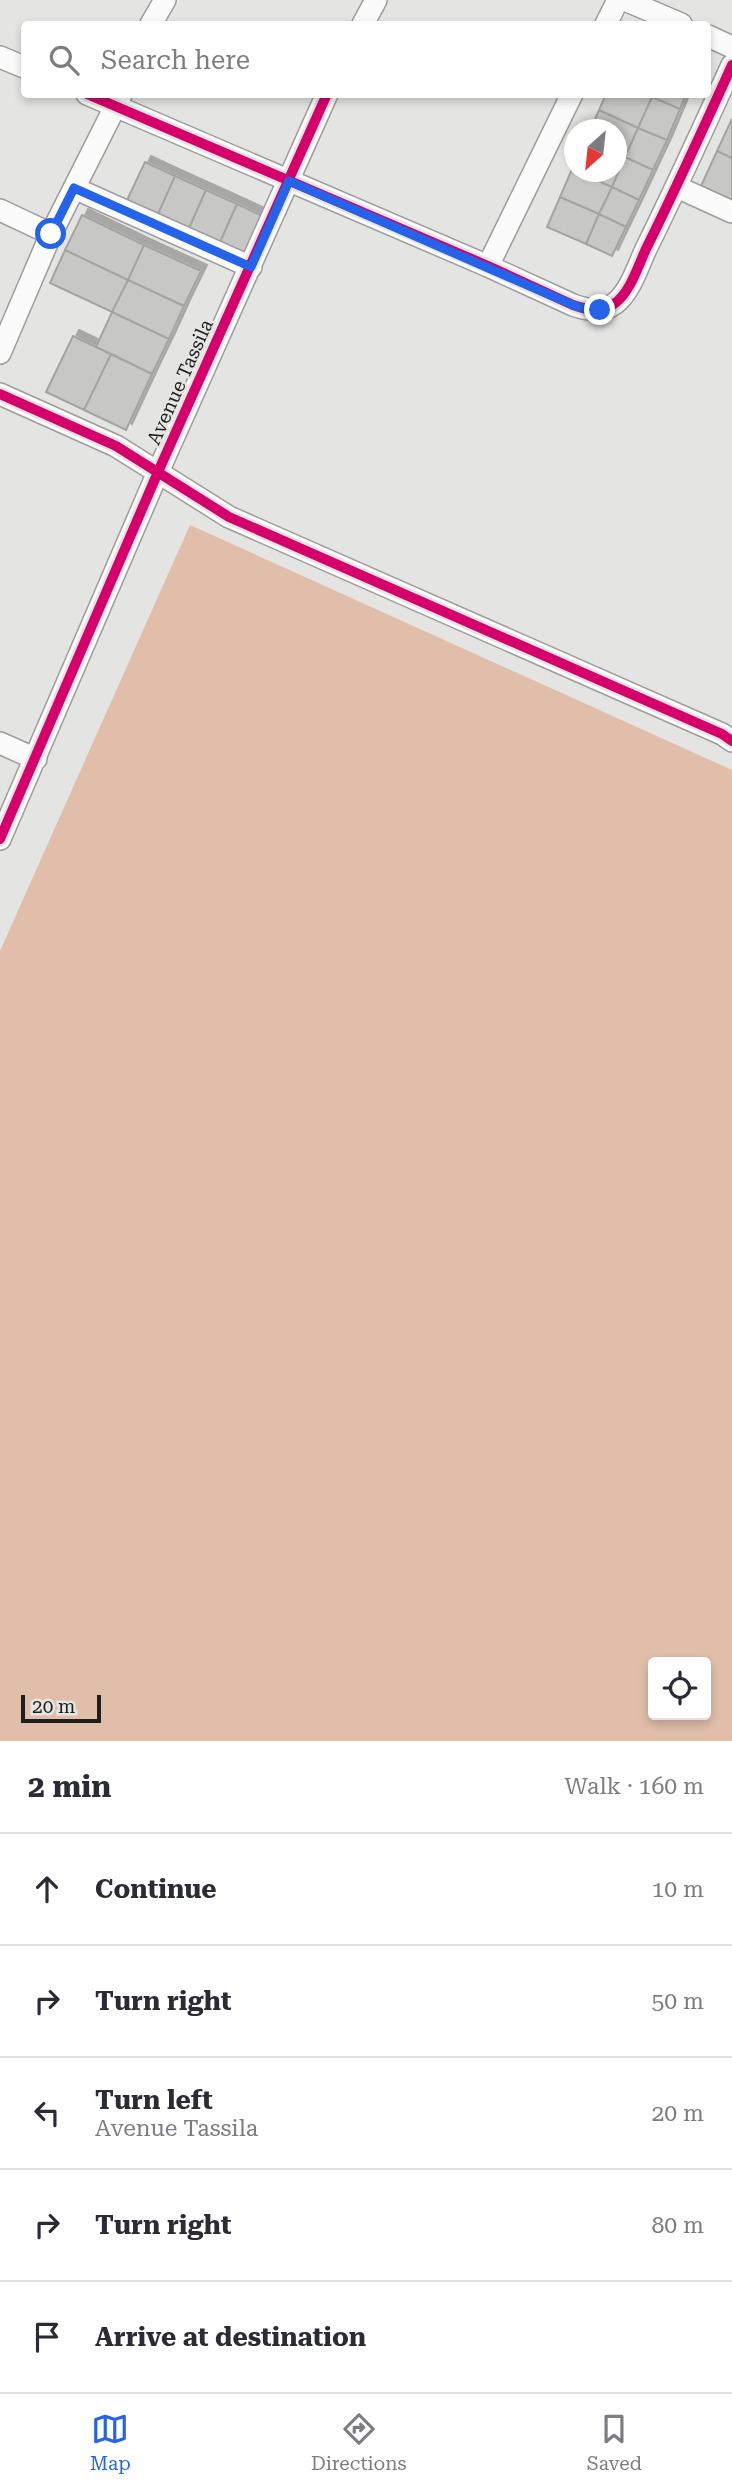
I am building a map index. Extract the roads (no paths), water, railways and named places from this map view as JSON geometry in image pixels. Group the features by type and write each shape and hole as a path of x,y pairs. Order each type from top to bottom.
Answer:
{"street":[{"path":"365,21 376,0"},
{"path":"608,21 618,0"},
{"path":"625,0 674,21"},
{"path":"711,37 732,47"},
{"path":"0,57 21,66"},
{"path":"0,353 51,234 119,101 289,181 588,310 600,310 613,305 629,284 677,187 732,65"},
{"name":"Avenue Tassila","path":"0,839 158,472 325,98"},
{"path":"488,266 570,98"},
{"path":"677,187 732,212"},
{"path":"74,188 251,267"},
{"path":"0,211 51,234"},
{"path":"0,394 116,446 229,517 722,734 732,741"},
{"path":"0,743 36,759"}]}
